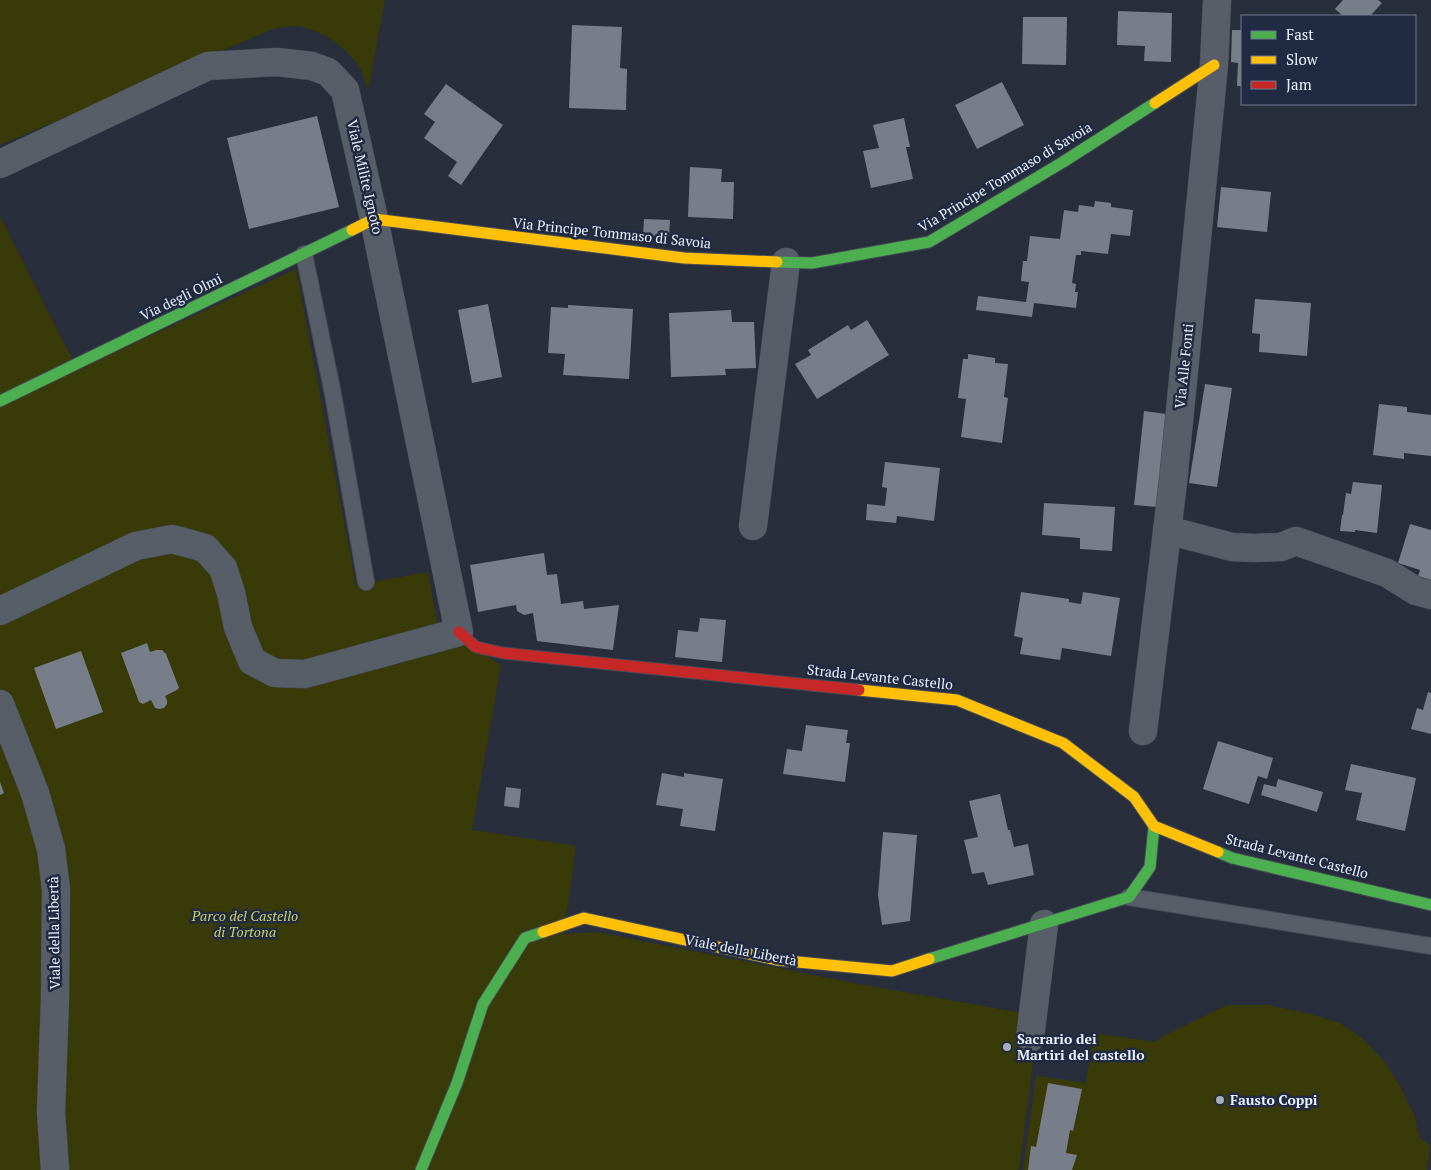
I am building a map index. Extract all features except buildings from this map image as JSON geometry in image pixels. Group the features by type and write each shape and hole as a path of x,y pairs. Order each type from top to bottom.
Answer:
{"street":[{"name":"Via Alle Fonti","path":"1143,731 1167,530 1214,66 1217,0"},
{"name":"Viale Milite Ignoto","path":"0,164 208,66 277,62 312,66 328,72 345,90 374,219 459,632"},
{"name":"Via Principe Tommaso di Savoia","path":"374,219 684,258 812,263 929,242 1063,162 1214,66"},
{"name":"Via degli Olmi","path":"0,401 374,219"},
{"path":"753,526 786,262"},
{"path":"1167,530 1232,547 1281,546 1296,541 1387,573 1416,591 1431,595"},
{"path":"0,612 136,546 172,539 205,548 223,568 238,628 252,662 275,673 305,674 459,632"},
{"name":"Strada Levante Castello","path":"459,632 476,646 503,653 957,700 1063,743 1134,797 1154,826 1232,858 1431,905"},
{"name":"Viale della Libertà","path":"0,704 35,793 52,857 56,899 51,1112 55,1170"},
{"path":"1129,897 1150,867 1154,826"},
{"name":"Viale della Libertà","path":"421,1170 457,1083 483,1004 525,938 584,918 777,960 892,971 1129,897"},
{"path":"1030,1038 1044,924"}],"lane":[{"path":"304,254 333,394 366,582"},
{"path":"1129,897 1431,946"}],"green space":[{"path":"0,0 385,0 368,91 358,65 339,45 313,30 296,26 284,27 273,29 0,145"},
{"name":"Parco del Castello di Tortona","path":"0,216 77,369 296,269 356,585 428,572 438,626 501,665 472,830 576,846 564,934 597,932 853,983 1039,1016 1019,1170 0,1170"},
{"name":"Fausto Coppi","path":"1227,1005 1268,1005 1310,1014 1340,1023 1361,1037 1384,1061 1400,1086 1414,1115 1420,1138 1430,1146 1427,1170 1023,1170 1036,1076 1086,1083 1094,1033 1154,1042"}],"traffic: fast":[{"path":"777,262 812,263 929,242 1063,162 1155,103"},
{"path":"0,401 352,230"},
{"path":"929,959 1129,897 1150,867 1154,826"},
{"path":"1218,852 1232,858 1431,905"},
{"path":"421,1170 457,1083 483,1004 525,938 543,932"}],"traffic: slow":[{"path":"1155,103 1214,65"},
{"path":"352,230 374,219 684,258 777,262"},
{"path":"859,690 957,700 1063,743 1134,797 1154,826 1218,852"},
{"path":"543,932 584,918 777,960 892,971 929,959"}],"traffic: jam":[{"path":"459,632 476,647 503,653 859,690"}],"place":[{"name":"Sacrario dei Martiri del castello","path":"1007,1047"},
{"name":"Fausto Coppi","path":"1220,1100"}]}
